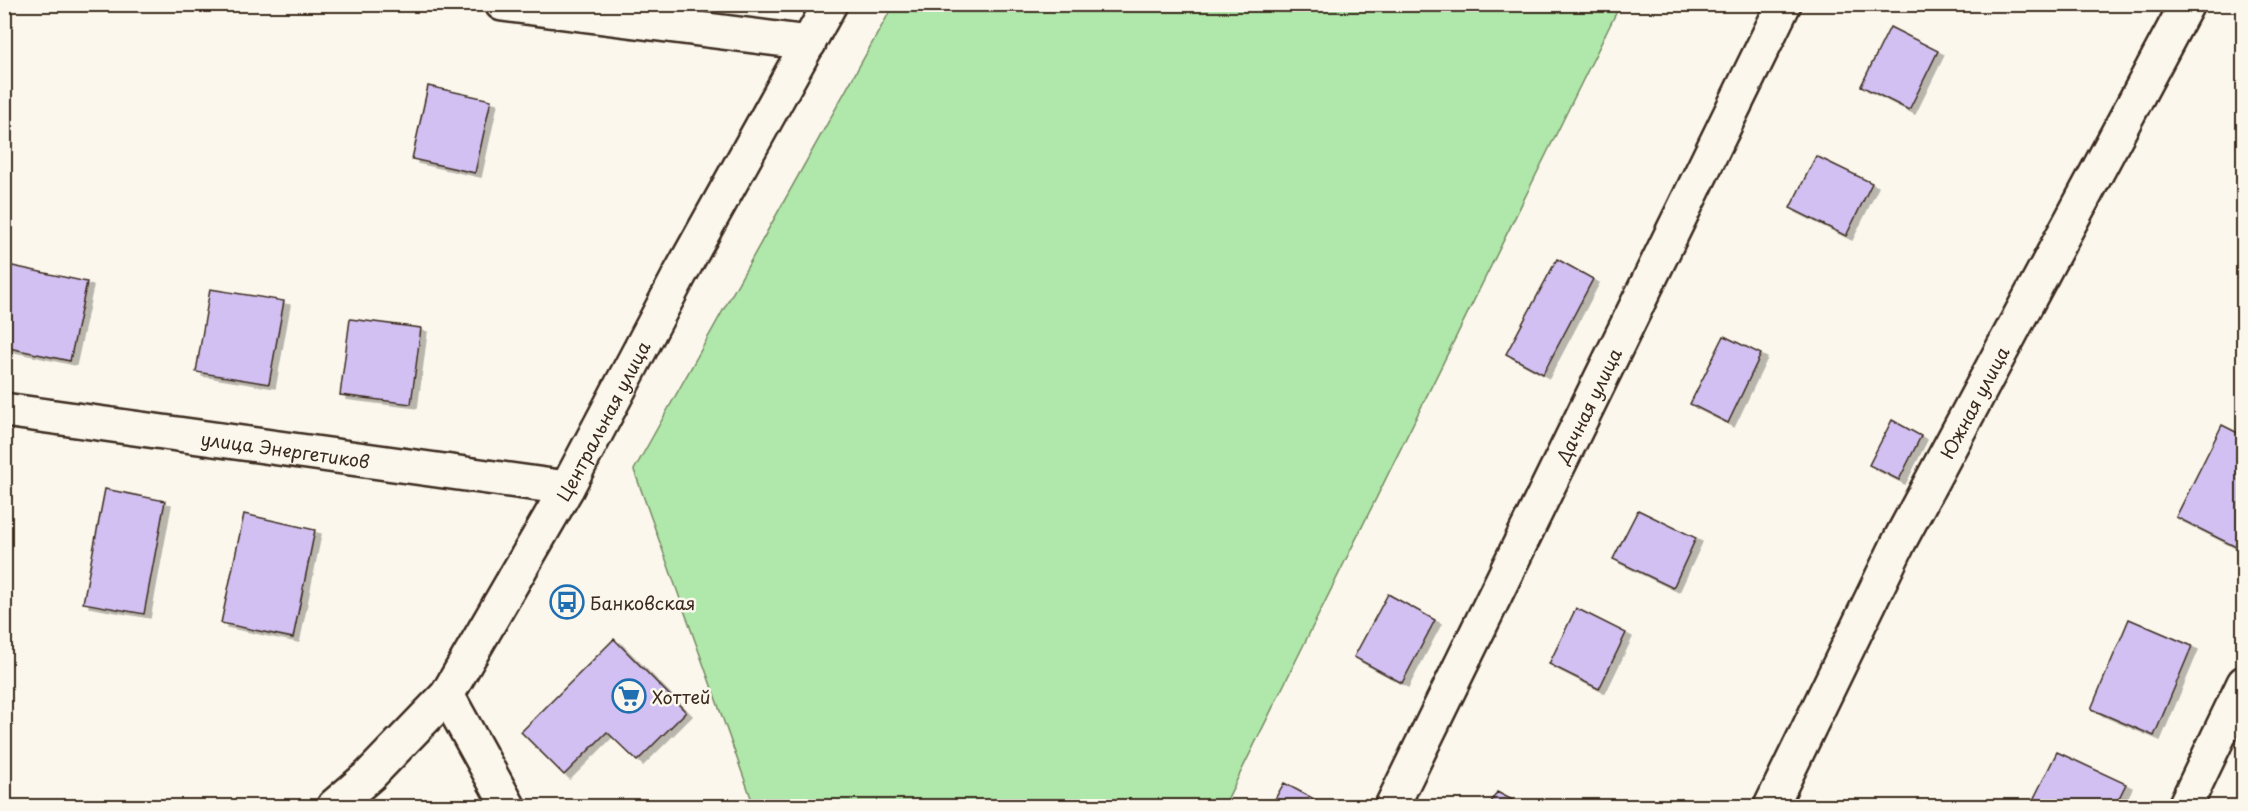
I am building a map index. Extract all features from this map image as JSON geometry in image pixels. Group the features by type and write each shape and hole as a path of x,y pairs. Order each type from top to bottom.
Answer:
{"street":[{"path":"502,4 808,44"},
{"name":"Центральная улица","path":"334,807 370,775 447,695 567,488 680,274 830,4"},
{"name":"Дачная улица","path":"1392,807 1784,4"},
{"name":"Южная улица","path":"1771,807 1899,542 2187,4"},
{"name":"улица Энергетиков","path":"4,410 567,488"},
{"path":"2184,807 2244,683"},
{"path":"447,695 508,807"}],"green space":[{"path":"894,4 1620,5 1224,806 754,806 634,470"}],"building":[{"path":"1890,27 1938,51 1909,110 1861,86"},
{"path":"428,86 491,100 475,173 412,159"},
{"path":"1816,156 1872,183 1846,236 1790,208"},
{"path":"1557,259 1593,279 1543,374 1506,354"},
{"path":"8,265 87,282 70,361 4,347 4,280"},
{"path":"210,289 284,301 269,384 196,372"},
{"path":"350,319 421,328 411,404 340,395"},
{"path":"1724,336 1761,354 1728,423 1690,404"},
{"path":"1892,420 1921,436 1899,480 1869,465"},
{"path":"2222,425 2244,436 2244,537 2238,548 2176,517"},
{"path":"105,489 165,501 144,614 83,603"},
{"path":"1638,510 1696,538 1673,588 1613,559"},
{"path":"244,514 315,530 293,638 221,623"},
{"path":"1388,594 1435,620 1402,683 1354,657"},
{"path":"1576,608 1626,633 1599,689 1549,664"},
{"path":"2129,619 2192,646 2154,736 2091,709"},
{"path":"614,639 686,712 637,761 607,732 564,775 521,732"},
{"path":"2057,752 2126,784 2115,806 2030,806"},
{"path":"1284,783 1327,806 1271,806"},
{"path":"1497,792 1524,806 1489,806"}],"place":[{"name":"Банковская","path":"567,602"},
{"name":"Хоттей","path":"629,696"}]}
